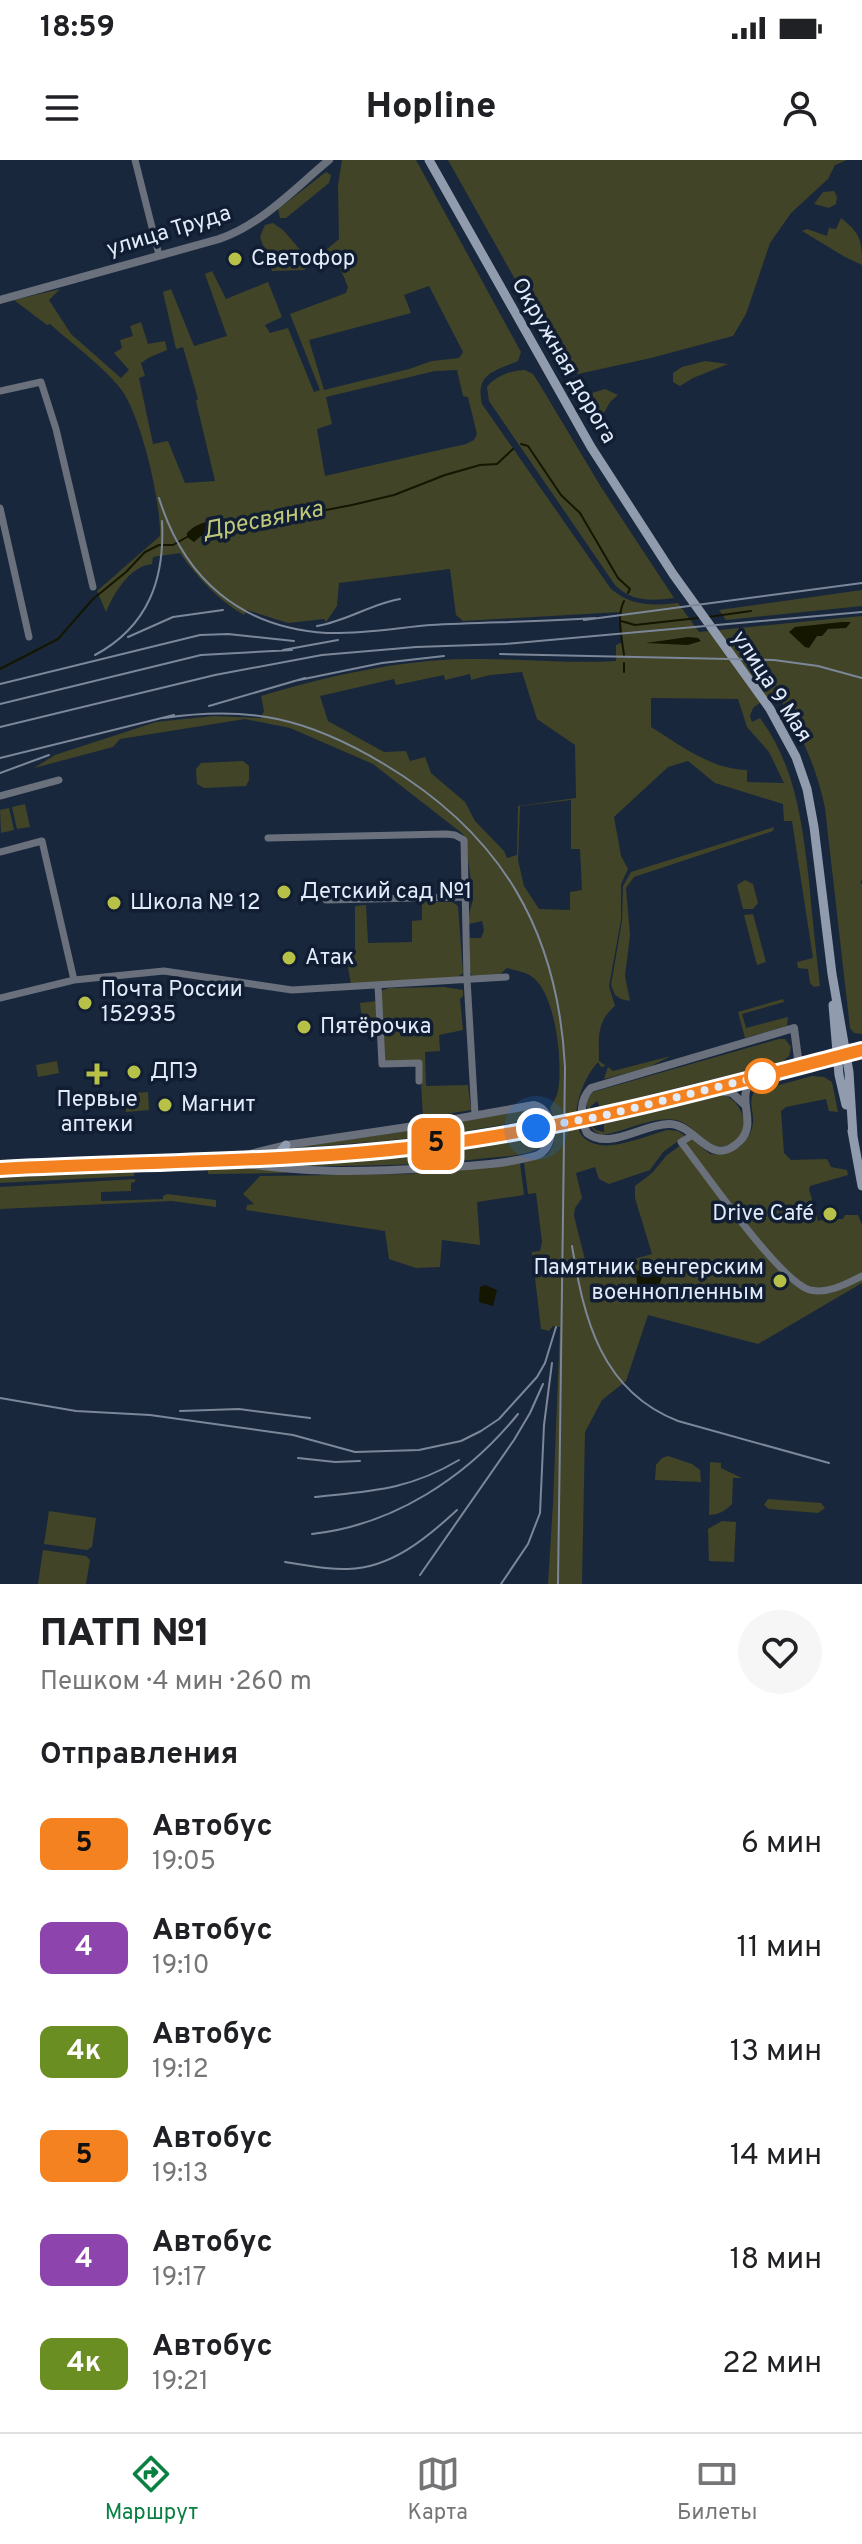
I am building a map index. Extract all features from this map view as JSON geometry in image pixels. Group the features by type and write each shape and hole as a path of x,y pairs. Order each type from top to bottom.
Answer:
{"main road":[{"name":"Окружная дорога","path":"429,160 567,407 673,574"},
{"name":"улица 9 Мая","path":"673,574 770,709 796,757 807,789 841,1055 862,1186"},
{"path":"0,1169 286,1157 442,1144 602,1116 862,1050"},
{"path":"286,1145 281,1151 286,1157"}],"street":[{"path":"135,160 159,255"},
{"name":"улица Труда","path":"0,300 238,232 329,160"},
{"path":"0,391 41,382 56,429 93,587"},
{"path":"0,508 29,637"},
{"path":"0,796 59,780"},
{"path":"268,838 446,834 464,840 467,979 475,1115"},
{"path":"0,852 42,841 74,980"},
{"path":"326,900 464,897"},
{"path":"0,998 74,980 164,971 292,990 506,977"},
{"path":"378,985 382,1064 419,1063 419,1081"},
{"path":"758,1077 746,1089 747,1130 732,1147 711,1149 680,1125 666,1124 609,1139 598,1139 587,1133 584,1127 584,1096 591,1088 794,1028 799,1066"},
{"path":"706,1090 732,1093 747,1109"},
{"path":"534,1105 544,1109 549,1121 547,1150 536,1156 477,1165 371,1171 285,1169 225,1160 286,1145 524,1106 534,1105"},
{"path":"693,1135 681,1142 770,1259 799,1285 825,1291 862,1276"},
{"path":"285,1169 281,1164 286,1157"}],"green space":[{"path":"342,160 416,160 521,352 518,361 484,379 481,386 482,404 611,589 626,599 642,604 678,603 699,632 862,616 862,1034 854,1033 850,1028 822,794 808,753 781,701 785,696 783,692 776,691 753,708 750,716 752,722 760,718 772,737 782,756 795,796 806,859 820,986 814,987 810,983 808,969 798,968 797,962 813,958 792,821 784,821 783,804 715,783 688,761 668,767 614,817 621,856 628,869 621,884 621,920 609,986 615,1006 604,1018 600,1030 599,1061 606,1066 601,1067 598,1062 585,1082 577,1108 577,1121 580,1132 587,1140 600,1145 624,1143 667,1130 678,1131 685,1136 663,1152 650,1170 609,1184 599,1179 595,1167 576,1173 582,1198 574,1216 588,1272 652,1254 635,1198 635,1186 681,1145 769,1260 810,1292 862,1278 862,1283 758,1344 648,1315 626,1381 602,1400 585,1432 582,1584 548,1584 560,1327 553,1326 549,1331 541,1329 532,1252 540,1251 542,1242 536,1193 528,1194 524,1163 547,1155 555,1139 550,1108 559,1079 556,1029 540,984 531,976 507,968 499,975 473,976 470,973 470,938 481,938 484,930 482,921 469,924 473,899 463,834 373,764 290,728 245,719 120,739 113,747 34,768 55,755 156,722 214,716 261,718 264,711 261,696 363,670 416,662 468,659 616,661 616,645 623,642 620,612 463,621 456,615 450,569 339,583 337,606 326,622 324,619 288,623 247,610 244,615 209,588 180,553 153,557 152,564 130,575 118,589 106,612 97,591 160,536 157,503 143,441 130,405 117,384 50,324 47,325 14,300 60,289 49,300 71,334 121,378 129,370 114,353 122,348 120,340 133,336 130,326 141,322 148,344 165,341 167,350 141,363 145,376 139,378 153,444 168,441 185,483 215,481 198,399 183,347 176,349 163,292 171,289 194,346 227,336 205,274 212,271 226,299 268,282 282,317 265,325 270,333 288,328 314,392 320,390 290,314 346,293 348,287 336,258 332,257 304,270 272,271 260,237 265,225 273,223 308,259 318,257 339,239 338,185","holes":["429,286 463,352 459,358 432,361 324,390 309,340 411,313 404,295","457,370 463,396 468,397 477,434 474,440 325,476 317,429 332,424 326,397 435,371","522,672 537,719 575,745 576,798 518,806 517,855 507,858 475,821 465,802 431,773 425,757 410,761 406,751 384,752 328,721 320,696 394,679 396,685 444,675 445,680 470,674 471,680","651,698 738,699 747,727 769,752 784,783 747,782 747,770 709,761 651,727","571,800 571,849 580,849 582,890 570,892 570,910 539,909 524,886 518,860 520,806"]},
{"path":"448,160 847,160 835,165 828,179 791,213 770,243 746,314 733,336 578,374 561,361"},
{"path":"326,172 331,175 329,183 286,218 280,218 278,209"},
{"path":"834,191 836,204 829,208 814,204 823,192"},
{"path":"841,218 859,238 862,265 802,231 807,229 827,236 829,228 836,229"},
{"path":"705,361 728,364 680,386 673,382 673,373 682,367"},
{"path":"525,370 533,374 601,487 674,598 642,599 628,595 615,585 489,401 487,387 490,383 504,374"},
{"path":"605,389 618,395 610,402 600,420 587,402 592,393"},
{"path":"862,590 862,606 726,620 719,610"},
{"path":"243,761 249,766 246,786 204,788 197,784 196,769 201,763"},
{"path":"25,804 30,827 17,829 12,807"},
{"path":"9,808 14,830 1,833 0,810"},
{"path":"774,827 773,831 634,877 626,888 630,935 625,976 630,1001 615,995 611,985 622,921 623,886 631,872"},
{"path":"745,880 753,884 758,903 753,909 743,909 737,885"},
{"path":"422,902 452,902 458,906 463,973 458,977 351,985 348,967 341,963 340,950 355,949 355,906 366,905 368,943 412,942 412,921 422,920"},
{"path":"753,914 766,962 757,965 744,915"},
{"path":"444,987 463,990 460,999 463,1030 439,1035 440,1051 425,1052 426,1086 468,1085 471,1110 423,1118 420,1062 384,1062 381,991 389,988"},
{"path":"783,999 784,1002 742,1014 746,1028 788,1017 787,1026 745,1038 738,1012"},
{"path":"376,1001 377,1022 362,1023 360,1003"},
{"path":"785,1039 791,1047 789,1056 782,1062 600,1107 597,1101 590,1107 593,1127 604,1132 604,1124 724,1095 738,1106 744,1121 740,1136 734,1142 725,1146 712,1144 676,1120 657,1120 602,1135 591,1126 587,1099 593,1092"},
{"path":"671,1056 647,1068 604,1079 608,1067 613,1071"},
{"path":"57,1061 59,1073 38,1077 36,1065"},
{"path":"812,1076 824,1077 832,1082 838,1112 829,1111 826,1099 786,1107 781,1111 784,1153 791,1160 827,1159 831,1167 847,1170 848,1175 810,1186 809,1189 818,1221 858,1215 862,1225 862,1274 824,1288 810,1287 781,1266 744,1223 685,1144 692,1139 710,1154 738,1148 751,1131 754,1092"},
{"path":"148,1092 149,1110 126,1112 125,1094"},
{"path":"534,1108 539,1110 545,1122 547,1144 526,1153 415,1164 294,1166 387,1158 534,1138 536,1146 543,1142 538,1115 527,1114 528,1120 469,1130 292,1148"},
{"path":"520,1163 524,1195 477,1202 480,1245 442,1240 440,1267 416,1268 389,1259 385,1231 246,1210 247,1205 254,1204 243,1194 260,1176 408,1174"},
{"path":"208,1169 260,1169 288,1173 208,1174"},
{"path":"134,1171 134,1176 0,1183 0,1178"},
{"path":"135,1179 131,1183 131,1191 101,1192 101,1201 163,1199 167,1194 216,1200 216,1207 172,1201 0,1209 0,1187"},
{"path":"668,1456 700,1470 701,1482 655,1480 656,1465"},
{"path":"710,1462 721,1463 721,1468 742,1478 733,1478 732,1504 721,1512 709,1515"},
{"path":"768,1499 821,1503 825,1508 818,1513 769,1509 764,1505"},
{"path":"49,1511 96,1518 92,1547 87,1550 44,1544"},
{"path":"722,1521 736,1522 734,1562 709,1561 708,1529"},
{"path":"43,1550 86,1556 90,1560 86,1584 38,1584"}],"shaded area":[{"path":"232,520 244,526 201,536 194,542 187,537 191,529 202,523"},
{"path":"851,622 846,628 828,629 822,636 817,636 809,648 789,632 795,627"},
{"path":"688,637 701,641 688,645 646,643"},
{"path":"648,1264 665,1269 660,1283 662,1293 638,1293 636,1272"},
{"path":"485,1285 497,1290 493,1306 479,1302 480,1287"}],"waterway":[{"name":"Дресвянка","path":"521,444 528,446 561,495 580,513 618,578 630,589 628,593"},
{"name":"Дресвянка","path":"243,526 394,495 445,475 480,465 497,464 513,449"},
{"name":"Дресвянка","path":"0,669 58,639 93,599 145,552 159,545 173,545 187,537"},
{"path":"624,601 620,621 624,655"},
{"path":"708,617 751,611"},
{"path":"621,621 635,625 698,618"},
{"path":"624,663 624,672"}],"railway":[{"path":"159,498 170,527 200,575 220,594 243,609 268,621 296,629 353,633 430,625 595,618"},
{"path":"95,655 129,630 150,598 160,562 162,521"},
{"path":"584,620 862,583"},
{"path":"317,626 400,599"},
{"path":"128,637 173,617 223,610"},
{"path":"0,727 215,675 322,655 505,644 862,612"},
{"path":"0,684 200,635 228,634 294,641"},
{"path":"283,650 338,640"},
{"path":"0,704 201,655 292,650"},
{"path":"500,654 774,660 818,666 862,678"},
{"path":"294,681 382,663 444,656"},
{"path":"209,706 305,678"},
{"path":"164,718 225,713 278,719 330,736 384,764 425,791 461,822 491,855 516,890 536,929 560,1018 565,1067 558,1584"},
{"path":"0,758 174,715"},
{"path":"0,773 49,755"},
{"path":"572,1246 591,1326 614,1372 631,1391 652,1408 678,1421 829,1463"},
{"path":"0,1398 76,1411 150,1415 293,1435 355,1452 419,1450 461,1441 499,1419 537,1377 545,1363 556,1327"},
{"path":"501,1584 528,1544 540,1513 544,1425 552,1363"},
{"path":"420,1575 514,1440 543,1384"},
{"path":"180,1411 239,1409 310,1418"},
{"path":"312,1534 372,1520 427,1494 476,1458 518,1414"},
{"path":"298,1458 360,1461"},
{"path":"315,1497 372,1491 406,1483 459,1460"},
{"path":"285,1562 340,1569 379,1563 421,1541 457,1510"}],"bus line":[{"name":"5","path":"0,1169 334,1155 442,1144 602,1116 862,1050"}],"place":[{"name":"Светофор","path":"235,259"},
{"name":"Детский сад №1","path":"284,892"},
{"name":"Школа № 12","path":"114,903"},
{"name":"Атак","path":"289,958"},
{"name":"Почта России 152935","path":"85,1003"},
{"name":"Пятёрочка","path":"304,1027"},
{"name":"ДПЭ","path":"134,1072"},
{"name":"Первые аптеки","path":"97,1074"},
{"name":"Магнит","path":"165,1105"},
{"name":"Drive Café","path":"830,1214"},
{"name":"Памятник венгерским военнопленным","path":"780,1281"}],"route":[{"path":"536,1128 602,1116 762,1076"}]}
